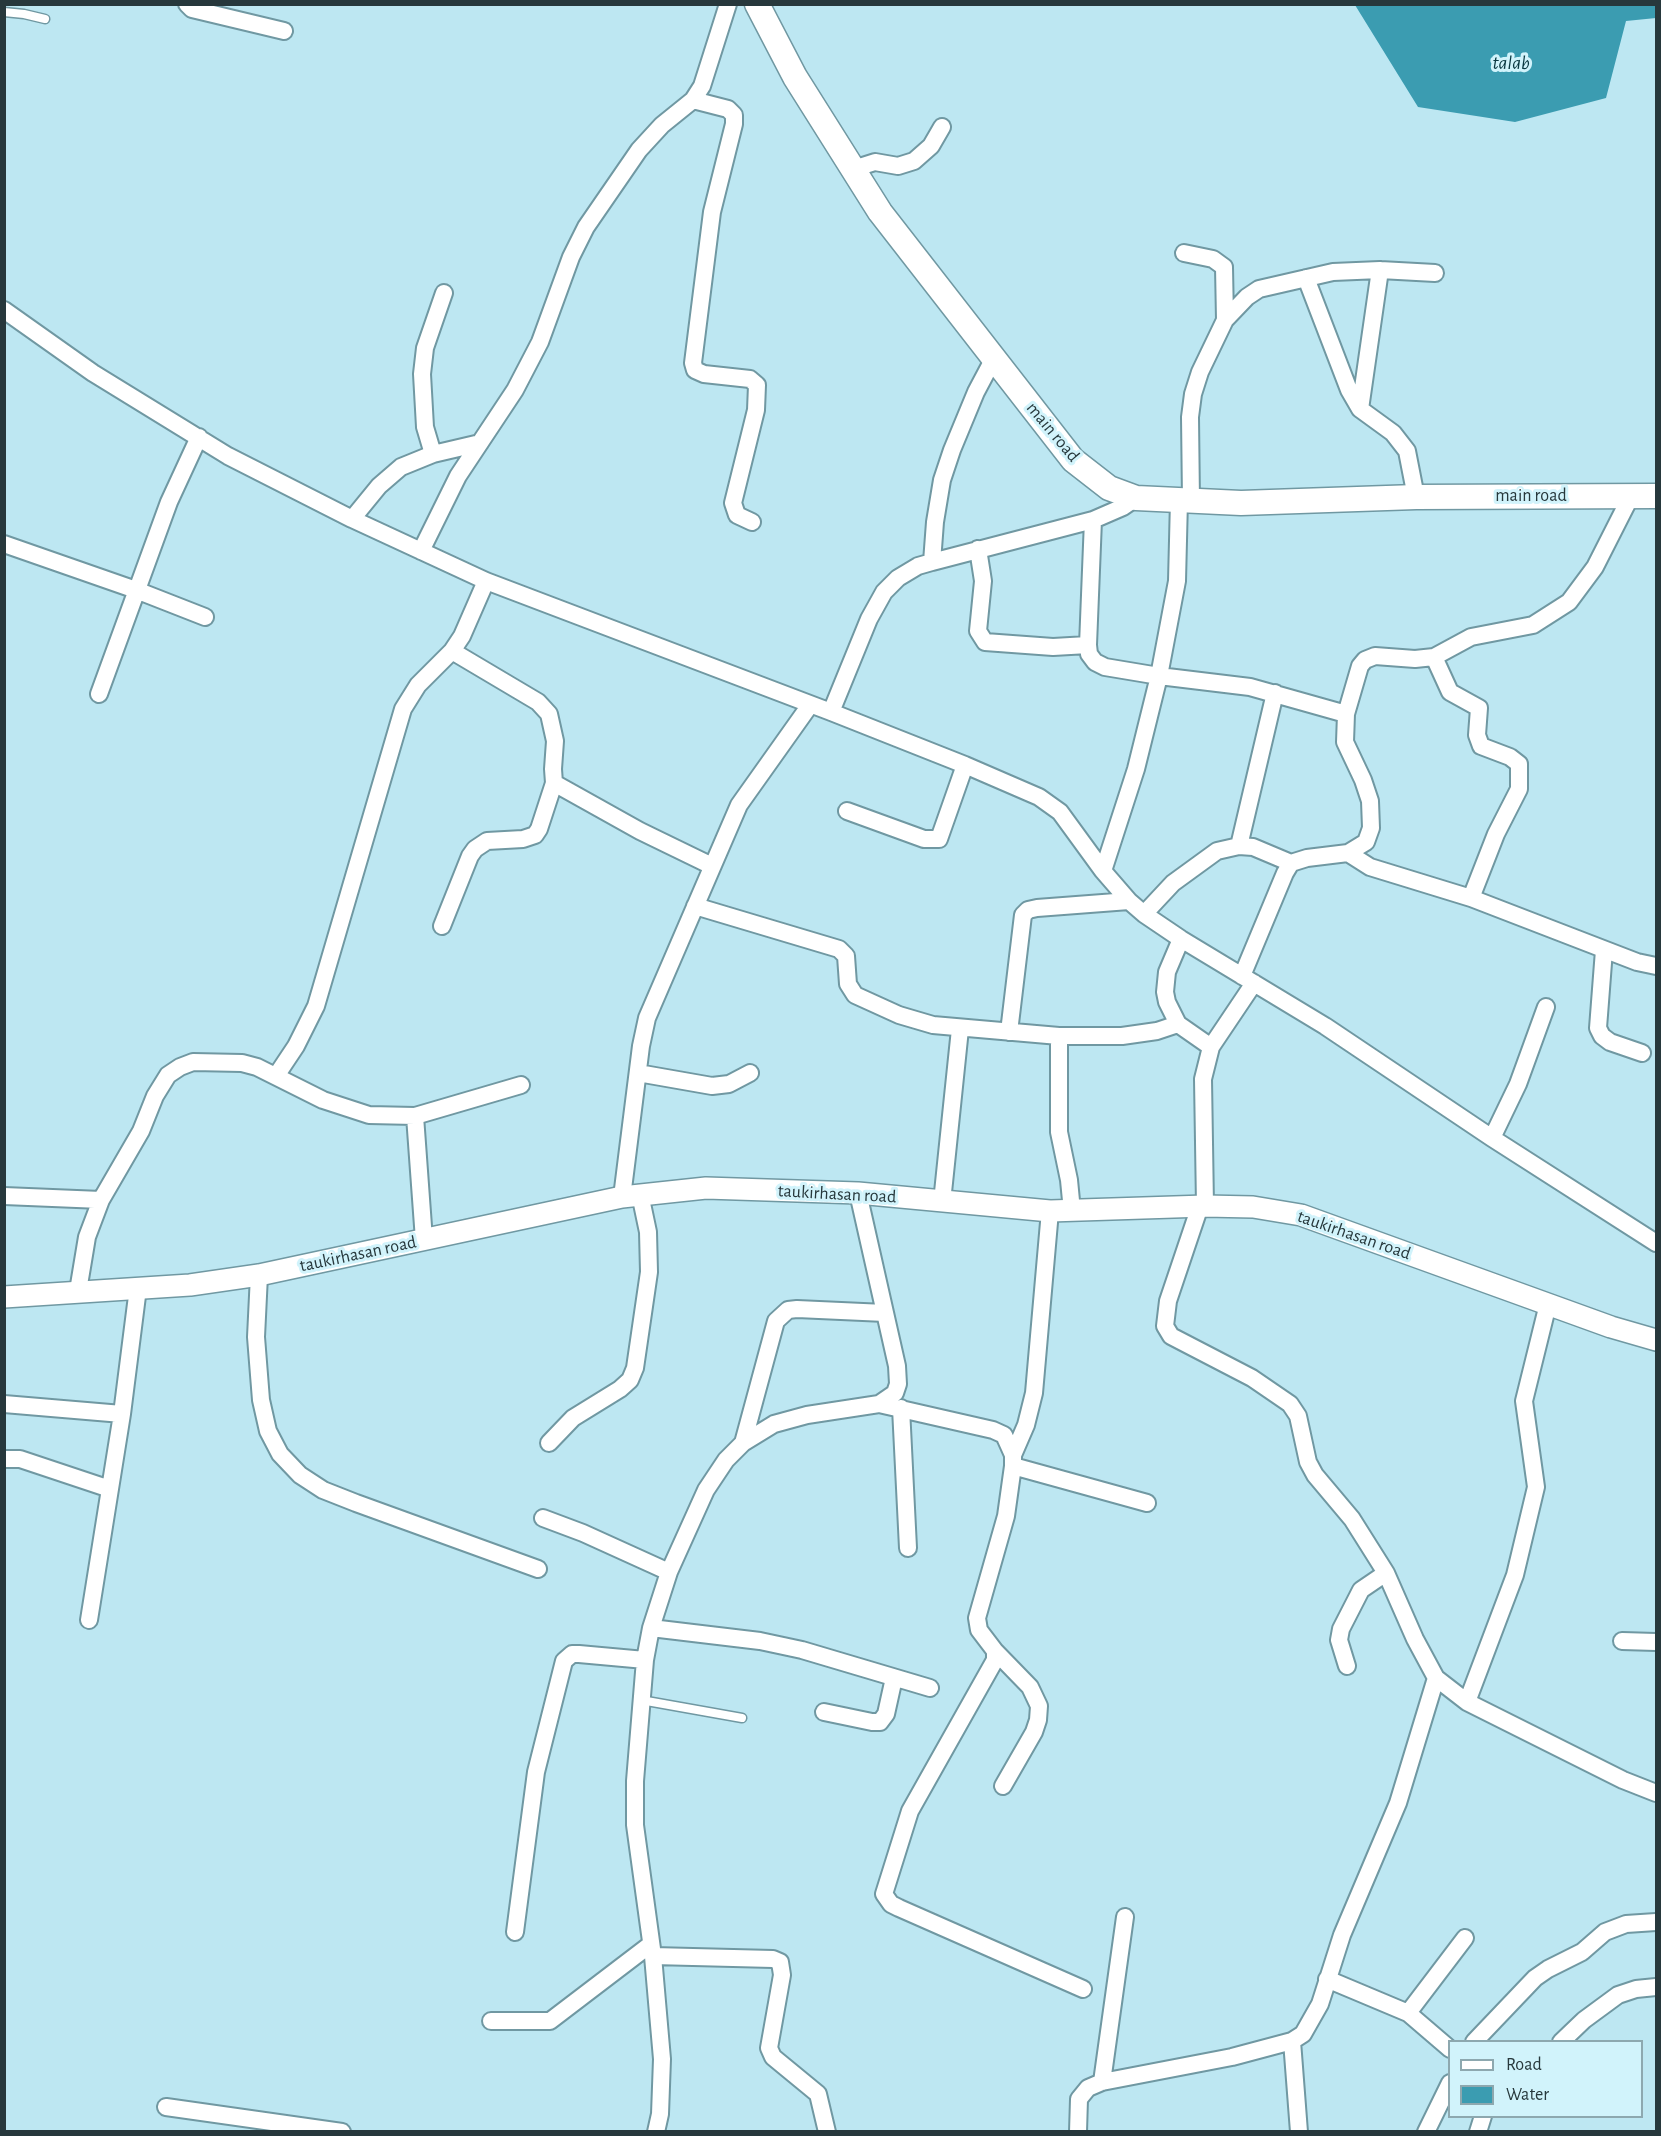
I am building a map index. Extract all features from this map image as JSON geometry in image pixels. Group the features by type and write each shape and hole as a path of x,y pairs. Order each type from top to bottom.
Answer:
{"main road":[{"name":"main road","path":"757,4 795,77 880,212 1073,460 1109,488 1136,498 1241,502 1416,497 1656,496"}],"street":[{"path":"187,4 192,9 284,31"},
{"path":"422,551 458,476 515,390 540,342 571,257 586,227 639,150 662,125 693,99 702,86 728,4"},
{"path":"693,99 728,108 734,115 734,124 712,212 693,363 695,370 704,374 750,379 757,385 756,410 733,503 736,515 752,522"},
{"path":"853,169 875,162 898,166 914,161 931,146 942,127"},
{"path":"1184,253 1213,258 1224,267 1225,320"},
{"path":"1360,408 1380,270"},
{"path":"1103,871 1136,769 1159,676 1177,581 1193,394 1200,372 1225,320 1247,297 1259,289 1306,278 1333,272 1380,270 1435,273"},
{"path":"1306,278 1349,390 1360,408 1393,433 1407,451 1416,497"},
{"path":"433,454 425,427 422,374 425,348 444,293"},
{"path":"4,310 93,373 228,456 351,519 486,581 831,712 1039,797 1060,812 1103,871 1129,901 1144,914 1325,1026 1491,1138 1656,1243"},
{"path":"932,562 935,522 942,480 976,392 994,358"},
{"path":"99,694 169,502 199,438"},
{"path":"351,519 379,486 401,467 433,454 480,443"},
{"path":"1144,914 1173,883 1217,851 1239,846 1253,847 1291,863 1307,858 1347,853 1366,842 1371,828 1370,801 1345,742 1346,714 1360,666 1365,660 1375,656 1415,659 1434,657 1470,637 1533,625 1569,602 1595,567 1631,496"},
{"path":"831,712 869,619 884,592 898,578 918,566 1093,520 1123,507 1136,498"},
{"path":"1093,520 1088,645 1089,654 1095,662 1105,667 1159,676 1250,687 1346,714"},
{"path":"4,544 136,590 205,617"},
{"path":"978,549 982,581 978,631 985,642 1053,647 1088,645"},
{"path":"276,1076 296,1046 316,1006 403,710 418,685 452,651 462,636 486,581"},
{"path":"442,926 470,856 475,849 487,842 523,839 535,835 554,783 555,741 549,714 538,702 452,651"},
{"path":"1434,657 1450,692 1479,708 1477,735 1481,746 1510,757 1519,764 1519,789 1496,834 1471,898"},
{"path":"1239,846 1275,693"},
{"path":"549,1443 573,1418 620,1389 630,1380 635,1368 649,1272 648,1232 631,1195 638,1073 647,1018 740,805 810,705"},
{"path":"847,811 924,839 939,839 965,765"},
{"path":"554,783 640,831 712,866"},
{"path":"1347,853 1370,867 1471,898 1637,963 1656,966"},
{"path":"1291,863 1285,873 1248,979 1210,1047 1203,1079 1202,1206 1168,1301 1165,1326 1172,1336 1252,1378 1290,1404 1298,1416 1308,1462 1315,1475 1352,1519 1386,1573 1415,1639 1436,1678 1467,1702 1623,1780 1656,1793"},
{"path":"1009,1032 1023,915 1028,910 1037,908 1129,901"},
{"path":"695,906 839,949 846,956 849,984 855,995 899,1015 933,1025 1059,1036 1122,1036 1157,1031 1178,1024"},
{"path":"1181,939 1167,972 1165,992 1167,1002 1178,1024 1210,1047"},
{"path":"1604,950 1598,1028 1602,1036 1610,1042 1642,1053"},
{"path":"1491,1138 1518,1084 1546,1007"},
{"path":"942,1202 960,1029"},
{"path":"1059,1036 1059,1132 1069,1180 1072,1211"},
{"path":"78,1292 87,1237 100,1200 141,1131 155,1096 168,1075 180,1067 193,1062 242,1063 257,1067 323,1100 369,1115 415,1116 521,1085"},
{"path":"638,1073 712,1086 729,1084 750,1072"},
{"path":"415,1116 424,1240"},
{"name":"taukirhasan road","path":"4,1298 190,1285 259,1275 631,1195 706,1188 858,1193 1050,1211 1202,1206 1253,1207 1301,1215 1611,1327 1656,1340"},
{"path":"858,1193 897,1366 898,1384 895,1393 879,1404"},
{"path":"4,1196 100,1200"},
{"path":"1003,1786 1034,1732 1039,1706 1030,1687 995,1651 979,1630 977,1618 1006,1516 1013,1460 1026,1425 1034,1393 1050,1211"},
{"path":"259,1275 256,1336 261,1400 268,1431 280,1454 300,1475 323,1490 538,1569"},
{"path":"89,1620 122,1414 138,1288"},
{"path":"1467,1702 1515,1575 1536,1487 1524,1401 1548,1304"},
{"path":"743,1443 776,1321 788,1310 797,1308 885,1313"},
{"path":"4,1404 122,1414"},
{"path":"656,2132 660,2114 662,2058 652,1950 634,1825 634,1781 645,1660 651,1628 669,1572 706,1490 726,1460 743,1443 774,1424 807,1415 879,1404 993,1430 1004,1435 1013,1460"},
{"path":"901,1408 908,1548"},
{"path":"4,1459 20,1459 110,1489"},
{"path":"1013,1460 1147,1503"},
{"path":"543,1518 583,1533 669,1572"},
{"path":"1347,1666 1339,1640 1341,1629 1361,1590 1386,1573"},
{"path":"651,1628 760,1641 802,1650 930,1688"},
{"path":"1622,1641 1656,1642"},
{"path":"995,1651 995,1660 910,1811 884,1894 891,1904 899,1908 1083,1989"},
{"path":"515,1932 536,1772 564,1661 572,1654 645,1660"},
{"path":"824,1712 880,1722 885,1714 894,1678"},
{"path":"1078,2132 1079,2099 1088,2088 1102,2082 1292,2042 1303,2034 1320,2004 1326,1979 1342,1935 1398,1803 1436,1678"},
{"path":"1102,2082 1125,1917"},
{"path":"1476,2040 1535,1978 1548,1969 1582,1952 1605,1932 1626,1924 1656,1922"},
{"path":"1408,2013 1465,1938"},
{"path":"490,2021 550,2021 652,1950 773,1959 780,1962 782,1975 769,2048 773,2057 818,2094 827,2132"},
{"path":"1326,1979 1408,2013 1448,2048"},
{"path":"1563,2040 1584,2020 1618,1995 1636,1989 1656,1987"},
{"path":"1292,2042 1299,2132"},
{"path":"1426,2132 1448,2085"},
{"path":"166,2108 342,2132"}],"lane":[{"path":"4,12 45,19"},
{"path":"641,1700 742,1718"}],"water":[{"name":"talab","path":"1656,4 1656,18 1626,21 1606,98 1515,122 1418,107 1355,5"}]}
